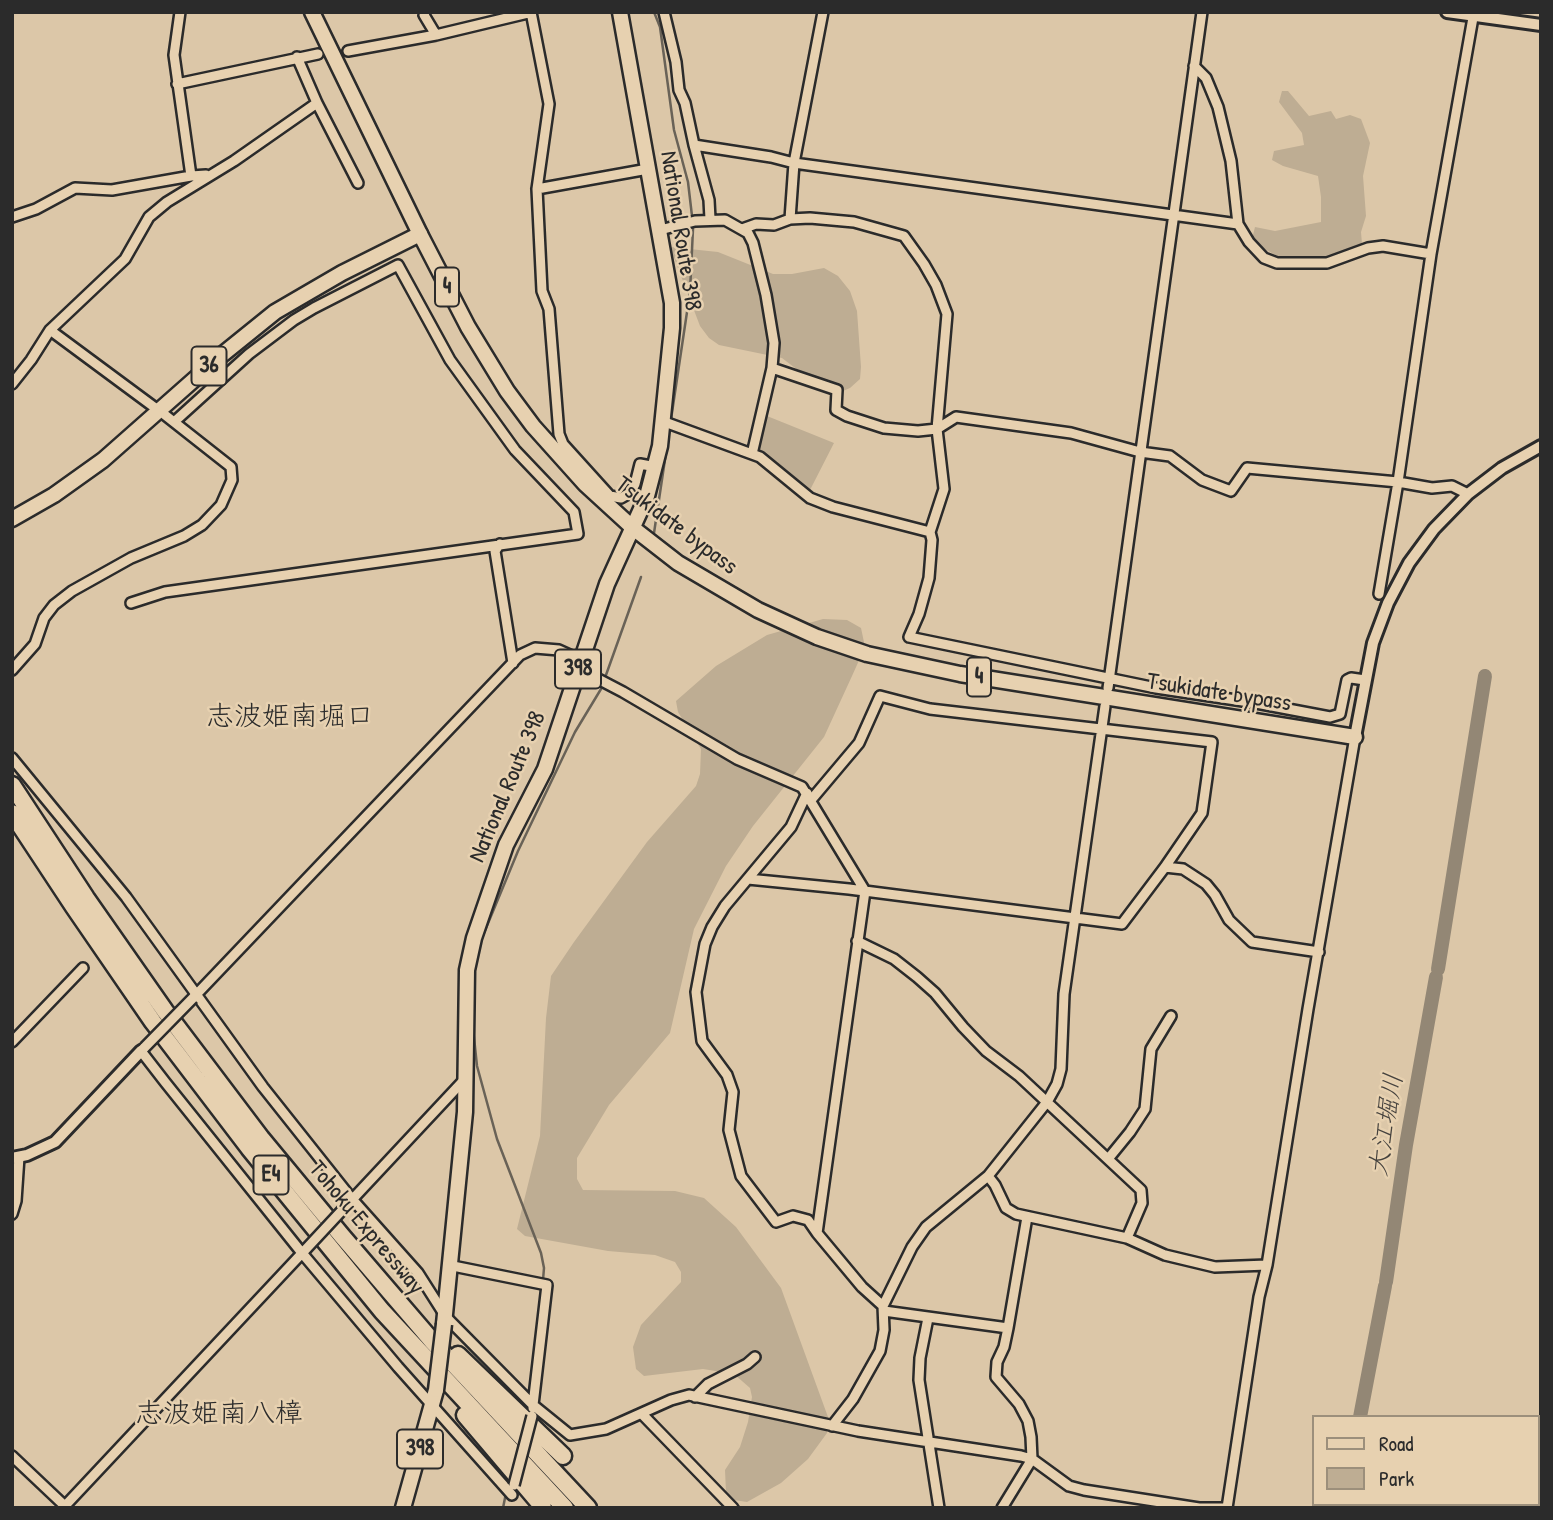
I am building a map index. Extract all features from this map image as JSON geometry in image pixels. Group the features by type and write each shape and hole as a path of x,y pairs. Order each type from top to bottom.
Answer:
{"highway":[{"name":"Tohoku Expressway","path":"12,786 165,1011 261,1138 382,1284 493,1408 588,1508"},
{"name":"Tohoku Expressway","path":"12,813 153,1021 249,1148 383,1311 565,1508"},
{"path":"382,1284 563,1456"},
{"path":"383,1311 424,1365 543,1507"}],"main road":[{"name":"Tsukidate bypass","path":"312,12 420,234 468,327 507,391 560,458 633,528 678,562 730,596 787,624 867,654 960,674 1356,737"},
{"name":"National Route 398","path":"403,1508 433,1406 445,1320 448,1265 465,1112 467,970 474,938 502,855 545,769 607,584 648,496 670,424 672,315 660,230 620,12"},
{"name":"36","path":"12,519 54,495 103,460 275,312 342,273 420,234"}],"street":[{"path":"180,12 174,55 191,176"},
{"path":"425,12 424,15 436,35"},
{"path":"348,51 436,35 531,12 549,104 537,189 542,291 549,309 559,434 563,444 610,496 621,498 630,493 640,464 656,467"},
{"path":"664,12 676,62 679,90 685,103 709,200 710,219"},
{"path":"790,219 794,163 823,12"},
{"path":"1108,688 1202,12"},
{"path":"1447,12 1541,25"},
{"path":"1379,594 1431,254 1473,14"},
{"path":"177,84 318,54"},
{"path":"298,57 317,103 358,183"},
{"path":"1194,66 1206,78 1218,107 1231,161 1238,224 1248,242 1264,258 1277,263 1327,263 1368,248 1383,246 1431,254"},
{"path":"12,384 50,330 125,259 149,217 167,202 234,161 317,103"},
{"path":"694,145 794,163 1238,224"},
{"path":"537,189 648,169"},
{"path":"12,217 36,209 75,188 111,190 208,175"},
{"path":"742,229 756,224 774,225 790,219 810,218 854,222 904,236 936,285 947,314 937,429 944,489 930,532 932,540 929,578 909,637 1156,688 1256,702 1334,718 1341,712 1347,680 1365,680"},
{"path":"660,230 710,219 725,220 748,233 753,243 774,343 772,368 752,454"},
{"path":"131,603 165,592 578,534 574,512 515,450 450,360 398,265 295,320 249,354 174,422"},
{"path":"50,330 154,407"},
{"path":"772,368 837,390 836,410 884,428 918,431 937,429 956,417 1072,433 1140,452 1170,456 1202,480 1231,491 1247,468 1398,482 1432,488 1452,486 1468,494"},
{"path":"12,670 35,644 44,618 54,605 131,558 184,536 202,525 221,505 232,480 231,467 164,415"},
{"path":"670,424 752,454 781,472 810,498 833,508 930,532"},
{"path":"12,758 125,897 194,996 350,1202 418,1273 445,1320 529,1401 570,1434 606,1429 690,1395 832,1426 1032,1459 1069,1486 1199,1507 1227,1508 1259,1297 1267,1265 1308,1009 1373,643 1380,622 1404,573 1434,529 1468,494 1502,468 1541,446"},
{"path":"500,544 495,551 513,663"},
{"path":"12,1214 16,1201 16,1158 55,1142 520,655 535,648 547,647 570,655 579,669 737,758 802,788 865,891 817,1233"},
{"path":"748,879 1122,924 1202,813 1212,742 930,709 880,696 859,743 809,797 791,827 725,906 705,943 696,992 702,1041 727,1075 733,1092 729,1130 741,1176 776,1222 793,1216 808,1220 862,1287 884,1308 928,1318 1009,1328"},
{"path":"832,1426 853,1399 880,1351 884,1308 912,1247 926,1227 988,1176 1047,1102 1057,1084 1061,1069 1064,994 1105,706"},
{"path":"1165,867 1182,869 1206,884 1229,920 1252,942 1320,952"},
{"path":"857,942 894,959 917,977 935,993 986,1051 1008,1066 1141,1190 1142,1203 1127,1238"},
{"path":"12,1042 83,968"},
{"path":"1108,1159 1145,1109 1151,1049 1171,1016"},
{"path":"143,1049 398,1367 513,1490"},
{"path":"12,1456 65,1507 464,1080"},
{"path":"988,1176 996,1185 1006,1208 1027,1217 1127,1238 1165,1255 1215,1267 1267,1265"},
{"path":"1002,1508 1032,1459 1028,1421 1019,1404 996,1377 1009,1328 1027,1217"},
{"path":"448,1265 547,1285 545,1322 529,1401 532,1416 510,1508"},
{"path":"928,1318 920,1358 919,1380 939,1508"},
{"path":"695,1397 708,1384 755,1357"},
{"path":"642,1414 733,1508"}],"green space":[{"path":"1282,91 1288,91 1309,116 1331,111 1336,119 1350,115 1361,119 1370,143 1363,176 1366,216 1361,232 1362,244 1328,256 1295,259 1279,257 1252,239 1255,227 1275,231 1321,222 1318,176 1272,160 1274,151 1304,145 1302,133 1279,102"},
{"path":"670,247 718,252 773,274 792,274 824,268 838,276 850,291 857,311 860,379 850,388 836,394 816,384 782,358 719,345 709,338 700,326"},
{"path":"767,416 834,443 810,490 757,450"},
{"path":"823,619 847,620 861,628 865,647 852,676 824,737 753,826 726,866 694,929 670,1033 609,1105 577,1158 577,1179 583,1190 675,1191 704,1198 736,1227 781,1288 828,1417 827,1433 808,1459 781,1483 747,1502 734,1500 726,1492 725,1470 740,1447 748,1422 752,1397 750,1388 734,1374 703,1369 644,1376 636,1369 633,1347 641,1325 681,1282 681,1272 675,1262 655,1255 608,1251 525,1236 517,1229 540,1136 546,1018 551,976 647,842 696,786 700,774 701,749 678,712 676,701 716,666 767,635"}],"waterway":[{"path":"654,12 660,27 674,130 688,182 692,216"},
{"path":"654,533 690,292 693,229"},
{"path":"479,945 518,851 575,732 601,689 641,577"},
{"name":"大江堀川","path":"1438,969 1485,676"},
{"name":"大江堀川","path":"1386,1282 1406,1145 1436,977"},
{"path":"473,1028 477,1066 497,1139 541,1253 544,1268 541,1304"},
{"name":"大江堀川","path":"1360,1415 1385,1286"},
{"path":"529,1397 531,1383"},
{"path":"503,1508 506,1493"}],"district":[{"name":"志波姫南堀口","path":"290,718"},
{"name":"志波姫南八樟","path":"219,1415"}]}
